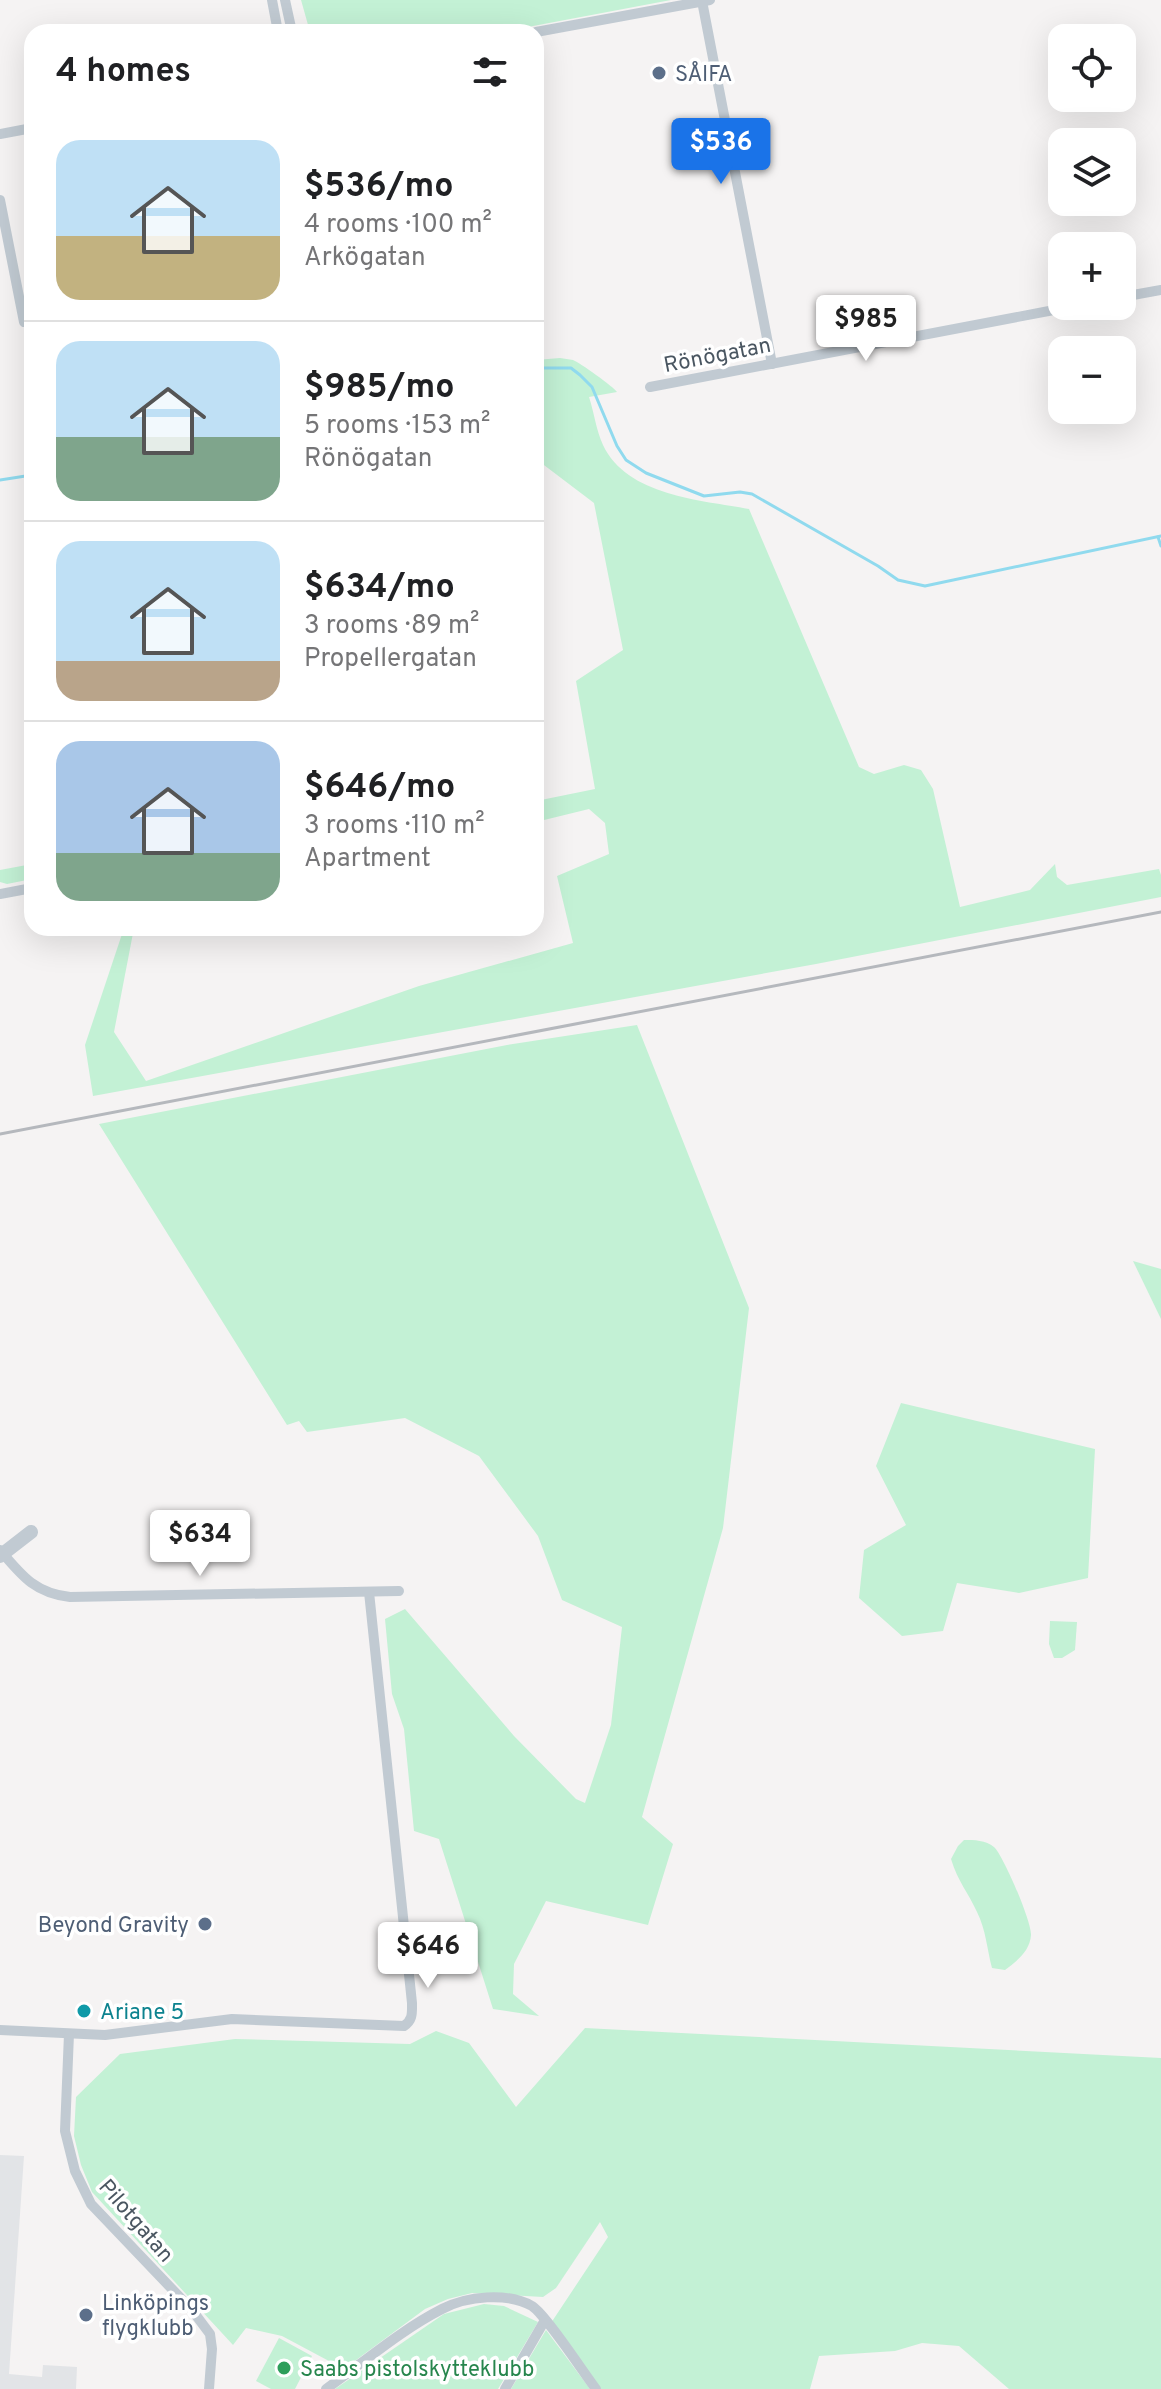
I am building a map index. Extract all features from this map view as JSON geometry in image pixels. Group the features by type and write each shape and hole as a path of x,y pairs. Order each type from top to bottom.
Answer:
{"street":[{"path":"272,0 276,24"},
{"path":"285,0 290,24"},
{"path":"544,31 706,1 772,364"},
{"path":"0,134 24,130"},
{"path":"0,200 24,322"},
{"path":"1136,294 1161,290"},
{"name":"Rönögatan","path":"650,387 1048,311"},
{"path":"0,894 24,890"},
{"path":"31,1532 1,1553 43,1592 70,1597 399,1591"},
{"path":"0,2030 69,2034 130,2033 232,2019 404,2026 411,2020 412,2003 369,1592"},
{"name":"Pilotgatan","path":"69,2034 65,2131 75,2171 91,2204 192,2310 210,2334 209,2389"},
{"path":"326,2389 444,2308 467,2300 492,2297 533,2307 596,2389"},
{"path":"505,2389 545,2320"}],"shaded area":[{"path":"0,2155 24,2156 9,2374 42,2377 43,2365 77,2367 76,2389 0,2389"}],"green space":[{"path":"301,0 671,0 544,24 308,24"},
{"path":"544,359 573,360 617,392 589,397 603,445 614,462 629,475 667,493 749,509 859,767 874,774 904,765 921,770 933,789 960,907 1030,890 1055,864 1057,877 1067,885 1159,869 1161,897 816,964 93,1096 85,1045 121,936 132,936 114,1032 146,1081 419,986 573,943 557,876 609,854 605,823 589,809 544,820 544,799 595,789 576,681 623,650 594,503 544,465"},
{"path":"24,866 24,881 7,884 0,882 0,870"},
{"path":"637,1025 749,1308 723,1528 642,1817 673,1844 648,1925 546,1901 514,1964 513,1994 539,2016 493,2009 439,1839 414,1831 404,1729 392,1694 385,1619 405,1609 514,1736 576,1799 585,1803 611,1725 622,1627 562,1600 538,1536 479,1456 405,1418 307,1432 299,1421 287,1425 99,1124 507,1045"},
{"path":"1133,1261 1161,1269 1161,1319"},
{"path":"901,1403 1095,1449 1088,1578 1019,1593 957,1583 943,1631 902,1636 859,1598 864,1550 906,1525 876,1466"},
{"path":"1050,1621 1077,1622 1075,1650 1062,1658 1054,1658 1049,1644"},
{"path":"964,1840 976,1840 994,1847 1010,1875 1027,1917 1031,1935 1028,1946 1005,1970 992,1968 980,1919 951,1859"},
{"path":"585,2028 1161,2058 1161,2389 1009,2389 959,2346 922,2343 895,2351 819,2356 810,2389 600,2389 551,2323 608,2237 600,2222 556,2288 543,2297 472,2293 448,2299 425,2309 344,2369 282,2336 246,2328 233,2345 92,2192 74,2136 76,2097 120,2054 235,2039 410,2044 436,2031 469,2043 516,2107"},
{"path":"484,2304 504,2306 538,2322 498,2389 335,2389 444,2314"},
{"path":"546,2330 590,2389 511,2389"},
{"name":"Saabs pistolskytteklubb","path":"279,2338 312,2356 295,2389 271,2389 256,2381"}],"waterway":[{"path":"544,368 571,368 592,387 617,446 626,460 646,473 704,496 740,492 752,494 898,580 925,586 1161,536"},
{"path":"0,480 24,476"},
{"path":"1158,537 1161,546"}],"railway":[{"path":"0,1134 1161,912"}],"place":[{"name":"SÅIFA","path":"659,73"},
{"name":"Beyond Gravity","path":"205,1924"},
{"name":"Ariane 5","path":"84,2011"},
{"name":"Linköpings flygklubb","path":"86,2315"},
{"name":"Saabs pistolskytteklubb","path":"284,2368"}]}
